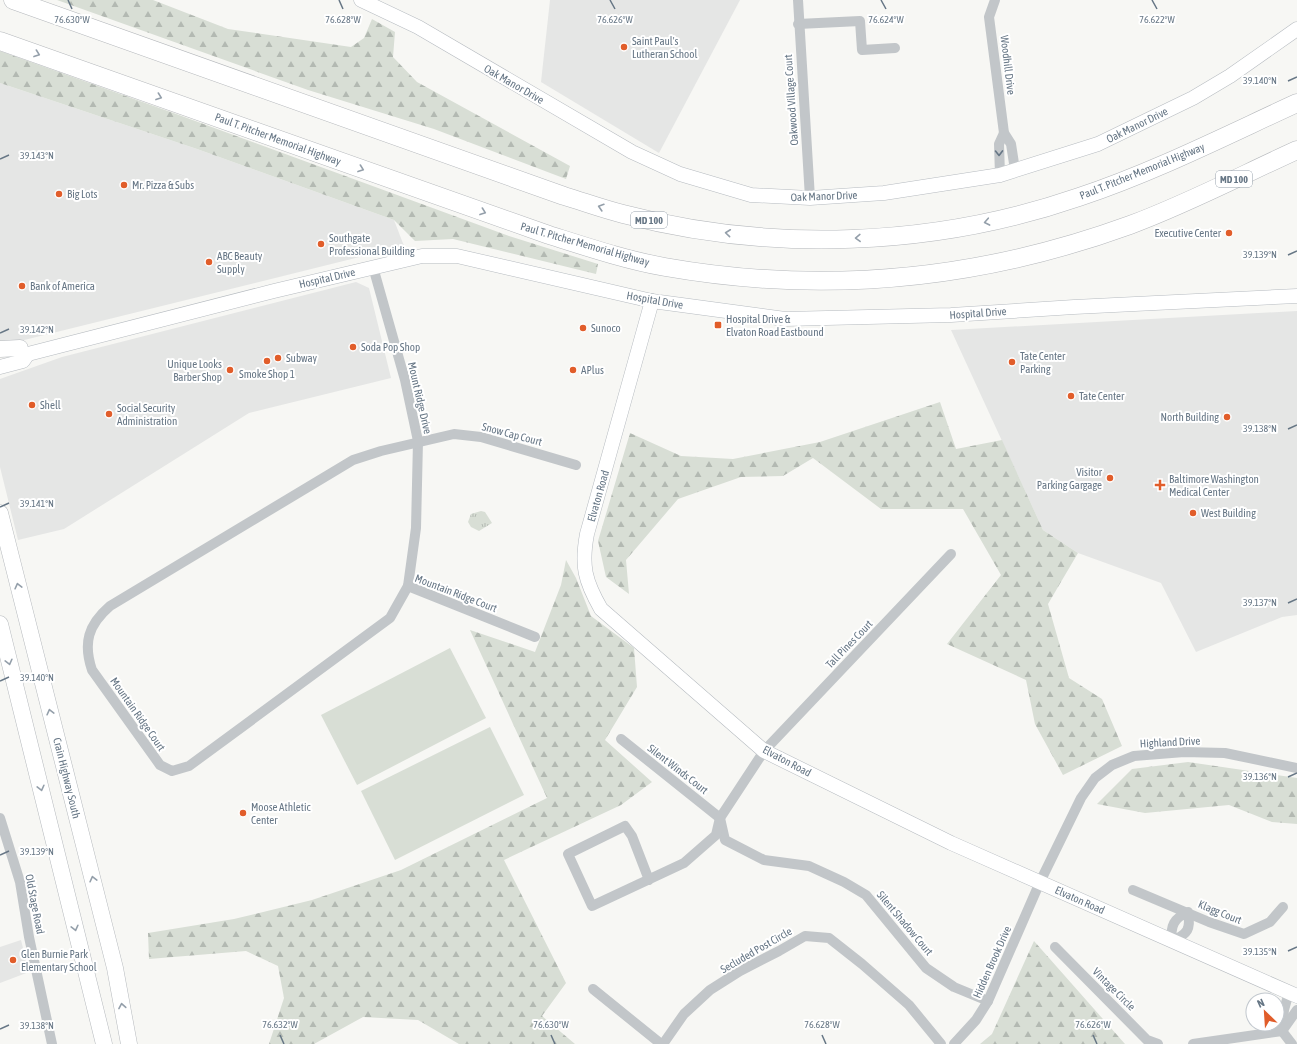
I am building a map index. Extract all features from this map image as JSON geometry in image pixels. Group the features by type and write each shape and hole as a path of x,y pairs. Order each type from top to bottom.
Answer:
{"highway":[{"name":"Paul T. Pitcher Memorial Highway","path":"13,0 564,196 623,214 721,232 771,238 832,239 887,237 945,230 1008,218 1077,198 1116,184 1297,103"},
{"name":"Paul T. Pitcher Memorial Highway","path":"0,41 549,235 620,256 665,266 722,275 776,280 833,282 894,279 954,271 1020,258 1091,238 1132,224 1297,150"},
{"path":"1008,218 1076,195 1114,180 1262,110 1297,90"},
{"path":"1172,207 1297,160"}],"main road":[{"path":"0,349 24,351"},
{"name":"Crain Highway South","path":"0,513 115,968 129,1044"},
{"path":"0,624 104,1044"}],"street":[{"name":"Oak Manor Drive","path":"361,0 418,27 632,152 673,171 751,195 810,198 884,193 1000,174 1098,144 1193,98 1230,76 1297,29"},
{"name":"Oakwood Village Court","path":"798,0 798,24 810,198"},
{"name":"Woodhill Drive","path":"995,0 989,17 1004,134 1011,144 1015,170"},
{"path":"798,24 860,21 862,50 895,48"},
{"name":"Woodhill Drive","path":"1000,174 999,144 1004,134"},
{"name":"Hospital Drive","path":"0,352 24,351 422,256 457,256 652,301 786,319 951,315 1074,307 1297,296"},
{"name":"Mount Ridge Drive","path":"373,267 405,380 418,442 416,528 408,586"},
{"name":"Elvaton Road","path":"652,301 587,534 583,554 585,576 590,590 601,609 764,751 951,843 1293,994"},
{"name":"Hospital Drive","path":"0,367 23,361 24,351"},
{"name":"Snow Cap Court","path":"418,442 454,434 481,437 576,465"},
{"name":"Mountain Ridge Court","path":"418,442 354,460 110,606 97,618 90,635 87,654 92,670 160,765 172,772 189,766 390,618 408,586 536,637"},
{"name":"Tall Pines Court","path":"649,880 632,836 625,826 568,854 592,906 649,880 684,863 716,835 720,818 764,751 951,554"},
{"name":"Silent Winds Court","path":"621,740 720,818"},
{"name":"Highland Drive","path":"1040,882 1081,798 1095,778 1112,765 1134,756 1184,752 1225,753 1297,768"},
{"name":"Old Stage Road","path":"0,818 20,882 29,937 52,1044"},
{"name":"Silent Shadow Court","path":"720,818 725,840 764,860 809,866 844,882 866,895 926,968 954,986 988,1001"},
{"name":"Hidden Brook Drive","path":"954,1044 976,1020 988,1001 1040,882"},
{"name":"Klagg Court","path":"1133,890 1209,922 1244,934 1270,922 1283,907"},
{"path":"1172,941 1170,929 1177,916 1188,912"},
{"name":"Klagg Court","path":"1172,941 1184,935 1190,924 1188,912"},
{"name":"Secluded Post Circle","path":"593,990 662,1044 684,1014 710,990 740,971 780,951 805,936 829,938 862,964 909,1005 941,1044"},
{"name":"Vintage Circle","path":"1055,947 1147,1040 1158,1044"},
{"path":"1285,1008 1293,994"},
{"path":"1285,1027 1297,1010"},
{"path":"1193,1044 1275,1032"},
{"path":"1283,1032 1292,1044"}],"shaded area":[{"path":"550,0 740,0 659,153 541,82"},
{"path":"0,83 197,149 394,220 404,246 0,345"},
{"path":"356,282 369,288 391,378 249,413 64,529 18,540 0,467 0,379 62,357"},
{"name":"Baltimore Washington Medical Center","path":"1297,311 1297,615 1282,617 1196,652 1161,583 1078,553 1043,530 951,330"},
{"name":"Glen Burnie Park Elementary School","path":"21,940 29,972 0,983 0,947"}],"green space":[{"path":"57,0 153,0 228,29 351,47 364,38 372,19 395,32 393,57 417,82 570,166 566,179 434,129 308,90"},
{"path":"0,51 509,236 598,264 596,274 453,239 415,241 394,220 197,149 0,83"},
{"path":"940,402 956,449 1002,440 1043,530 1078,553 1048,604 1069,678 1102,699 1122,746 1063,775 1035,724 1026,680 947,644 1001,575 963,509 881,509 813,458 783,476 741,477 678,499 626,560 629,594 606,577 598,541 630,433 681,456 733,459 820,442"},
{"path":"481,511 485,512 492,523 479,531 471,527 468,522 471,514"},
{"path":"566,560 576,578 591,616 634,648 637,687 605,740 652,782 621,805 504,860 566,983 542,1016 575,1044 459,1044 418,1020 363,1017 314,1044 269,1044 284,998 278,966 246,951 149,959 148,933 234,919 312,900 401,870 547,798 470,630 535,652 561,585"},
{"path":"450,648 486,718 357,785 321,715"},
{"path":"490,727 524,795 395,860 361,791"},
{"path":"1188,762 1297,778 1297,824 1272,822 1229,805 1145,813 1097,804 1132,769"},
{"path":"1034,941 1125,1044 980,1044 992,1034"}],"place":[{"name":"Saint Paul's Lutheran School","path":"624,47"},
{"name":"Mr. Pizza & Subs","path":"124,185"},
{"name":"Big Lots","path":"59,194"},
{"name":"Executive Center","path":"1229,233"},
{"name":"Southgate Professional Building","path":"321,244"},
{"name":"ABC Beauty Supply","path":"209,262"},
{"name":"Bank of America","path":"22,286"},
{"name":"Hospital Drive & Elvaton Road Eastbound","path":"718,325"},
{"name":"Sunoco","path":"583,328"},
{"name":"Soda Pop Shop","path":"353,347"},
{"name":"Subway","path":"278,358"},
{"name":"Smoke Shop 1","path":"267,361"},
{"name":"Tate Center Parking","path":"1012,362"},
{"name":"Unique Looks Barber Shop","path":"230,370"},
{"name":"APlus","path":"573,370"},
{"name":"Tate Center","path":"1071,396"},
{"name":"Shell","path":"32,405"},
{"name":"Social Security Administration","path":"109,414"},
{"name":"North Building","path":"1227,417"},
{"name":"Visitor Parking Gargage","path":"1110,478"},
{"name":"Baltimore Washington Medical Center","path":"1160,485"},
{"name":"West Building","path":"1193,513"},
{"name":"Moose Athletic Center","path":"243,813"},
{"name":"Glen Burnie Park Elementary School","path":"13,960"}]}
